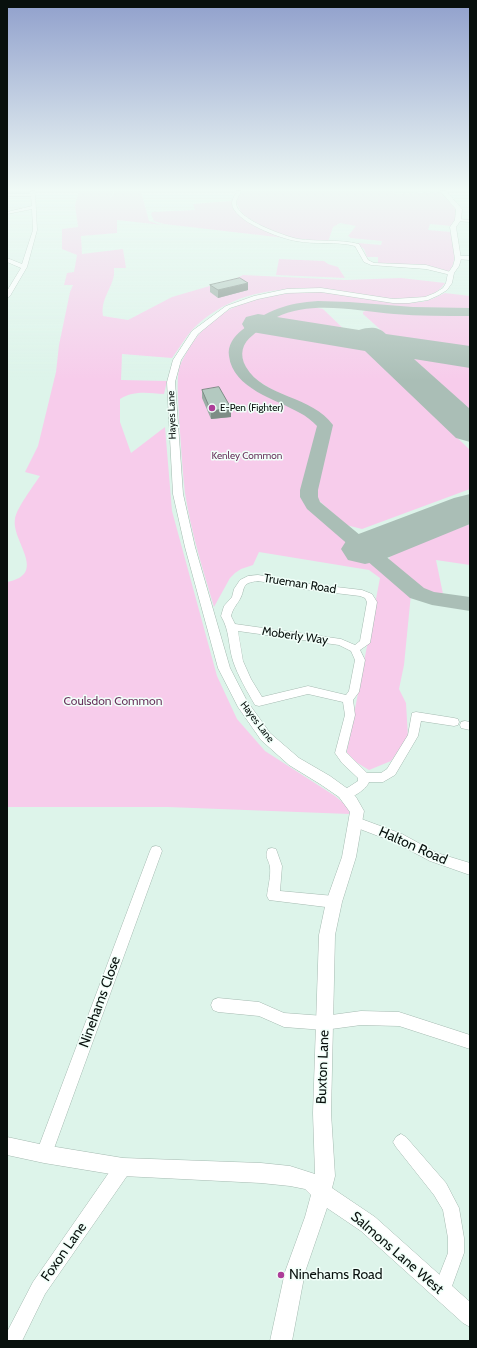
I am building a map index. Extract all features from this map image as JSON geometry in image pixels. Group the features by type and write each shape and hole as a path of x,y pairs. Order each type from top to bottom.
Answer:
{"street":[{"path":"7,296 24,267 28,254"},
{"path":"362,254 366,261 373,264 426,267 451,273"},
{"path":"457,254 458,258 470,258"},
{"name":"Hayes Lane","path":"345,795 273,745 250,716 234,690 224,668 181,513 172,422 171,382 177,360 195,333 217,314 242,301 271,293 303,290 338,292 393,301 419,300 437,294 445,289 449,283 451,273 456,266 458,258"},
{"path":"7,260 24,267"},
{"name":"Trueman Road","path":"233,628 226,616 228,606 236,598 240,586 248,579 258,578 310,587 362,593 369,596 372,602 365,643 355,648"},
{"path":"233,628 236,655 246,680 259,702 308,690 348,699"},
{"name":"Moberly Way","path":"233,628 341,642 355,648"},
{"path":"345,795 363,784 364,778 358,769 344,760 340,753 350,716 348,699 354,692 360,660 355,648"},
{"path":"364,778 384,777 391,772 413,736 416,716 463,724"},
{"name":"Buxton Lane","path":"281,1341 295,1272 322,1193 325,1176 322,1113 326,934 334,902 349,857 358,811 345,795"},
{"name":"Halton Road","path":"356,822 398,838 434,857 470,869"},
{"name":"Ninehams Close","path":"44,1154 156,851"},
{"path":"272,853 273,861 276,866 273,896 334,902"},
{"path":"218,1005 259,1009 284,1020 324,1023 361,1018 399,1019 470,1042"},
{"path":"401,1142 440,1189 451,1208 456,1238 456,1253 442,1291"},
{"path":"7,1146 44,1154 123,1167 290,1176 310,1181 322,1193"},
{"name":"Foxon Lane","path":"12,1341 39,1288 123,1167"},
{"name":"Salmons Lane West","path":"322,1193 368,1224 470,1316"}],"green space":[{"name":"Coulsdon Common","path":"74,254 124,254 126,268 114,268 113,280 104,303 103,316 128,320 172,297 243,275 346,280 401,278 445,283 435,292 422,298 406,299 370,296 323,289 292,289 260,293 233,301 205,318 189,333 172,358 122,354 121,380 167,381 164,394 136,393 120,399 120,422 131,453 165,427 172,511 217,676 237,719 265,751 335,796 347,806 350,814 168,807 7,807 7,582 19,578 25,572 27,564 15,528 15,519 22,503 40,476 25,472 38,446 56,372 59,345 70,292 73,285 64,285 67,273 74,272 77,255"},
{"path":"366,254 454,254 454,262 449,272 427,266 378,263 378,257 367,257"},
{"path":"279,259 324,261 338,267 345,278 276,275"},
{"name":"Kenley Common","path":"303,292 322,292 398,303 422,302 445,293 470,296 470,311 422,311 326,303 291,307 274,312 259,320 241,334 233,348 232,353 234,363 245,379 255,387 302,411 313,418 321,427 305,490 304,497 309,506 411,594 404,665 399,689 406,703 408,737 391,761 369,770 346,756 380,578 369,570 259,552 253,565 241,569 230,578 214,607 194,536 184,484 179,418 178,375 180,366 191,345 203,330 217,318 232,308 249,301 266,296"},
{"path":"313,307 323,309 470,450 470,489 362,529 346,525 315,497 331,426 325,418 316,411 276,392 261,383 248,372 240,361 239,349 247,337 262,324 286,313"},
{"path":"370,309 428,314 470,314 470,410 363,314 363,312"},
{"path":"470,524 470,565 436,560 443,594 422,591 392,567 389,558 394,553"}],"building":[{"path":"240,278 248,283 218,290 210,285"},
{"path":"219,387 231,408 211,411 202,390"}],"taxiway":[{"path":"470,312 404,311 334,304 302,306 274,314 262,322 240,339 235,353 237,363 247,378 268,392 306,410 317,417 325,425 309,490 309,497 313,505 417,593 432,598 470,604"}],"runway":[{"path":"258,324 376,342"},
{"path":"370,337 376,342"},
{"path":"376,342 470,357"},
{"path":"376,342 470,430"},
{"path":"365,549 470,508"}],"place":[{"name":"E-Pen (Fighter)","path":"212,408"},
{"name":"Ninehams Road","path":"281,1275"}]}
